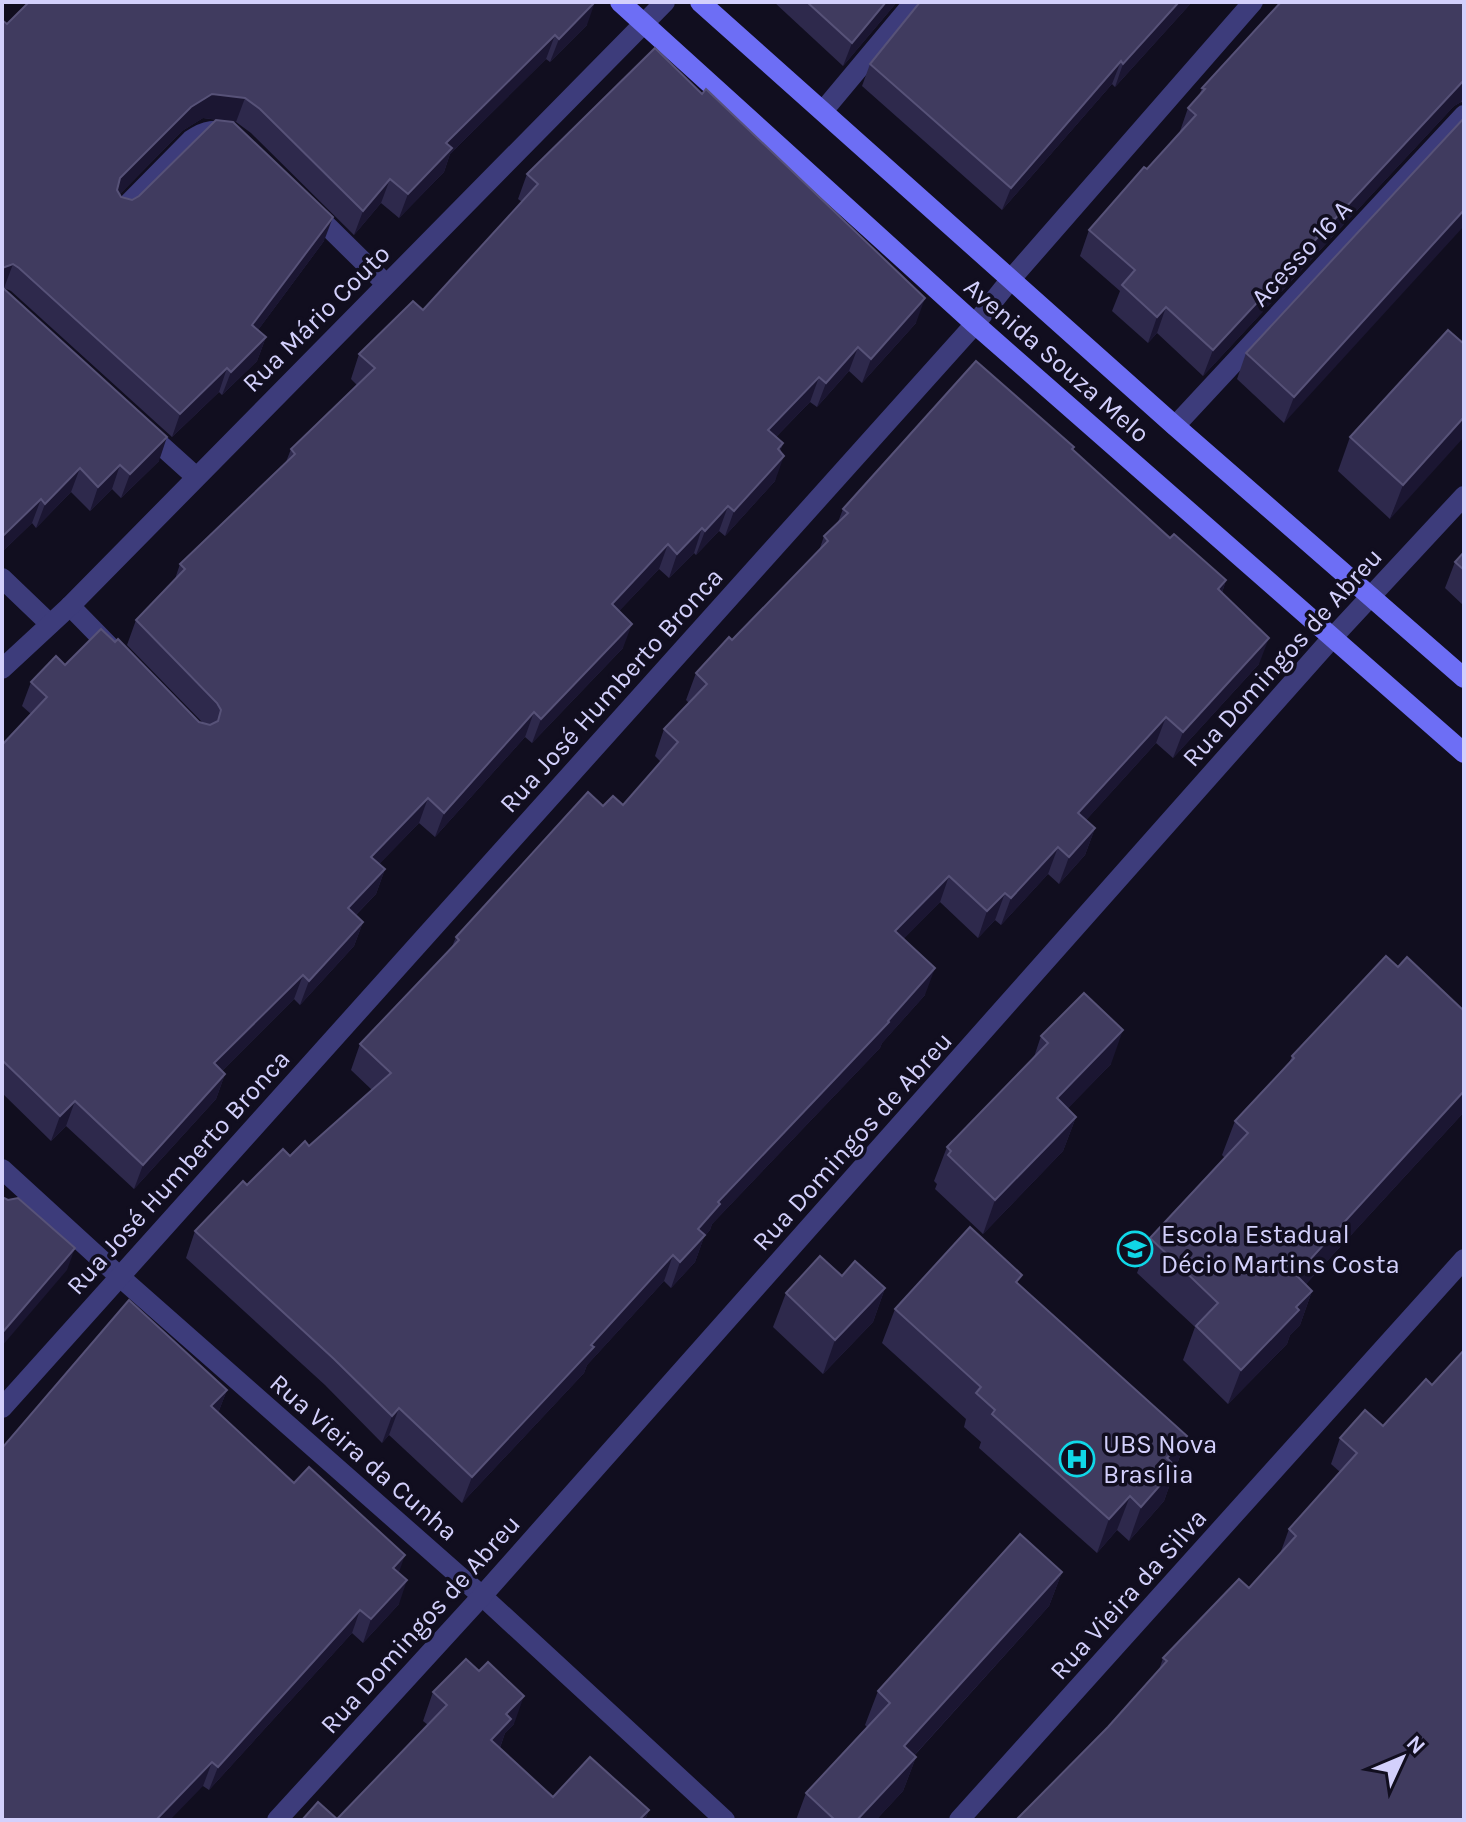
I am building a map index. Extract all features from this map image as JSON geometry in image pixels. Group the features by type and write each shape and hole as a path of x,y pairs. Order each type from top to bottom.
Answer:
{"street":[{"name":"Avenida Souza Melo","path":"620,2 975,324 1464,753"},
{"name":"Rua Mário Couto","path":"2,669 70,606 665,2"},
{"name":"Avenida Souza Melo","path":"700,2 1175,426 1464,678"},
{"path":"823,111 914,2"},
{"name":"Rua José Humberto Bronca","path":"2,1408 975,324 1253,2"},
{"name":"Acesso 16 A","path":"1175,426 1464,115"},
{"path":"121,211 203,131 229,133 253,153"},
{"path":"297,197 386,284"},
{"path":"127,415 195,476"},
{"name":"Rua Domingos de Abreu","path":"277,1820 482,1596 1333,637 1464,496"},
{"path":"2,578 50,624"},
{"path":"70,606 134,672"},
{"name":"Rua Vieira da Cunha","path":"2,1169 18,1194 119,1276 482,1596 725,1820"},
{"name":"Rua Vieira da Silva","path":"959,1820 1464,1259"}],"building":[{"path":"29,2 595,2 559,39 555,35 446,143 452,148 408,194 390,179 363,211 260,109 245,98 212,94 191,107 120,178 117,190 121,197 132,200 139,196 216,120 233,122 333,217 252,325 266,337 231,372 227,368 180,414 19,268 13,264 2,268 2,20 7,24"},
{"path":"807,2 886,2 852,43"},
{"path":"920,2 1179,2 1123,64 1121,61 1011,188 870,64"},
{"path":"1281,2 1464,2 1464,80 1213,350 1166,307 1157,317 1122,285 1135,270 1089,230 1144,167 1147,169 1196,115 1188,108 1205,89 1202,88"},
{"path":"655,48 702,94 706,89 925,298 871,359 858,347 826,383 819,377 768,430 783,443 778,449 784,456 734,511 728,506 705,531 702,528 677,554 668,544 612,604 632,624 541,719 534,712 444,813 428,798 371,857 385,869 348,908 363,922 309,981 303,975 214,1063 225,1074 143,1165 75,1101 60,1116 2,1060 2,745 47,697 31,682 56,656 65,665 101,629 115,642 118,639 199,722 210,725 218,721 221,710 217,703 136,620 185,569 180,564 295,454 291,449 375,368 359,354 413,301 423,310 538,184 527,174"},
{"path":"1464,118 1464,210 1294,397 1246,353"},
{"path":"2,287 167,437 130,474 120,465 98,487 80,468 45,504 41,499 2,537"},
{"path":"1448,330 1464,344 1464,417 1403,485 1350,437"},
{"path":"976,361 1074,447 1072,449 1170,538 1174,534 1226,580 1218,589 1269,638 1183,732 1166,717 1078,813 1095,828 1069,857 1058,847 1011,898 1005,893 987,911 949,876 895,931 935,968 889,1022 718,1202 720,1204 698,1229 705,1235 680,1262 673,1255 591,1345 594,1347 472,1477 399,1408 392,1416 195,1231 243,1181 247,1185 283,1149 290,1156 305,1141 309,1146 391,1073 360,1044 459,940 456,937 588,792 603,806 613,796 623,805 678,742 664,729 707,684 696,673 828,541 824,536 848,513 843,509"},
{"path":"1464,552 1464,570 1455,562"},
{"path":"1386,956 1398,967 1407,957 1464,1011 1464,1091 1296,1275 1312,1291 1296,1307 1299,1310 1241,1370 1196,1326 1218,1303 1150,1238 1248,1133 1235,1121"},
{"path":"1084,993 1123,1030 1057,1098 1076,1117 995,1200 948,1155 951,1151 947,1147 1048,1043 1041,1036"},
{"path":"2,1197 8,1200 18,1198 75,1248 2,1333"},
{"path":"970,1227 1022,1275 1016,1282 1187,1436 1167,1458 1176,1467 1141,1507 1130,1496 1109,1519 992,1414 995,1410 976,1393 981,1387 895,1309"},
{"path":"820,1256 842,1276 855,1261 885,1288 835,1340 786,1293"},
{"path":"129,1300 227,1390 211,1406 294,1483 309,1467 405,1555 393,1568 407,1580 371,1619 360,1610 218,1767 212,1762 156,1820 2,1820 2,1448"},
{"path":"1464,1350 1464,1820 1016,1820 1108,1727 1167,1661 1163,1658 1239,1579 1249,1588 1296,1536 1289,1529 1357,1453 1340,1438 1365,1410 1383,1426 1426,1379 1432,1385"},
{"path":"1020,1534 1062,1572 904,1746 916,1757 857,1820 835,1820 806,1793 890,1703 878,1691"},
{"path":"466,1659 479,1671 488,1662 524,1696 506,1714 511,1719 491,1740 553,1797 590,1757 649,1810 639,1820 302,1820 318,1802 337,1819 447,1705 433,1692"}],"place":[{"name":"Escola Estadual Décio Martins Costa","path":"1135,1249"},
{"name":"UBS Nova Brasília","path":"1077,1459"}]}
